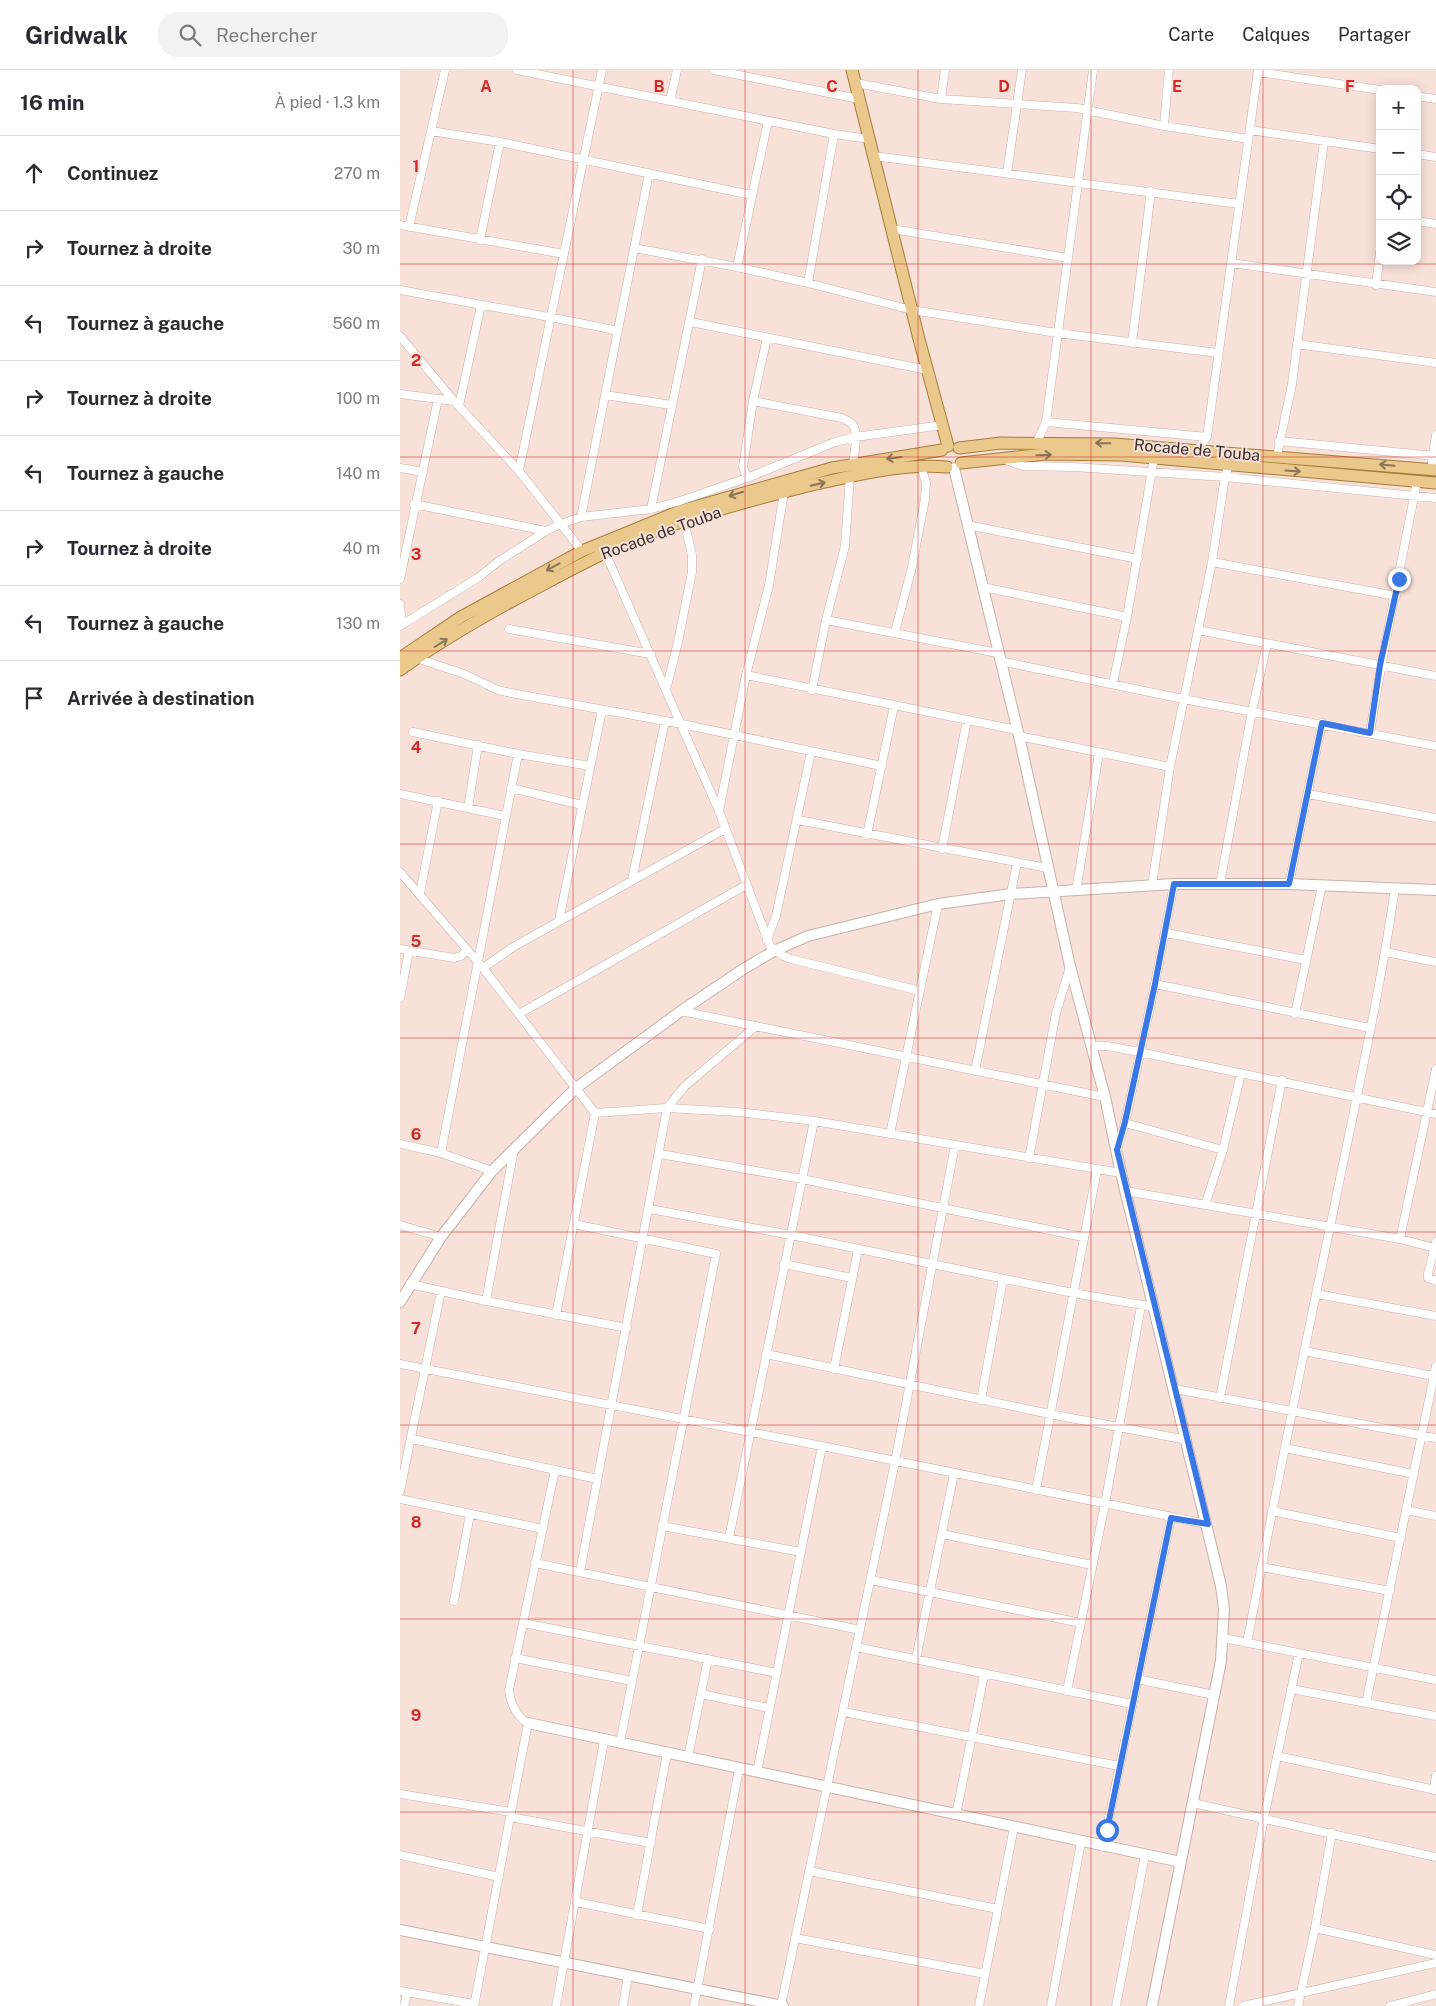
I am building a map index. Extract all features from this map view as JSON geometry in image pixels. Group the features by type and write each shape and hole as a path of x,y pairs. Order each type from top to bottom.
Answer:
{"main road":[{"path":"852,70 943,425 950,448 963,455 954,466 942,461 950,448"},
{"name":"Rocade de Touba","path":"400,658 461,618 582,551 680,511 798,477 853,464 982,444 1037,442 1114,444 1433,469"},
{"name":"Rocade de Touba","path":"400,670 484,616 680,511 784,492 850,476 921,466 954,466 1001,458 1045,454 1121,455 1229,464 1284,471 1436,483"}],"street":[{"path":"409,227 445,70"},
{"path":"517,70 834,134 869,139"},
{"path":"519,471 602,70"},
{"path":"670,101 677,70"},
{"path":"714,70 859,98"},
{"path":"941,100 945,70"},
{"path":"1007,173 1022,70"},
{"path":"1037,442 1046,422 1093,70"},
{"path":"1164,126 1169,70"},
{"path":"1198,450 1206,437 1258,71 1376,89"},
{"path":"856,83 941,100 1088,110 1164,126 1248,139"},
{"path":"1421,96 1436,98"},
{"path":"737,267 768,121"},
{"path":"1250,130 1376,148"},
{"path":"431,131 500,142 751,195"},
{"path":"808,283 834,134"},
{"path":"480,240 500,142"},
{"path":"1276,456 1292,384 1324,142"},
{"path":"1421,155 1436,157"},
{"path":"874,156 1239,204"},
{"path":"581,517 649,173"},
{"path":"1132,343 1152,192"},
{"path":"1421,222 1436,224"},
{"path":"400,225 564,254"},
{"path":"892,229 1068,258"},
{"path":"634,248 702,259 808,283 912,310 1057,333 1218,353"},
{"path":"652,509 702,259"},
{"path":"1231,263 1436,292"},
{"path":"1376,285 1378,265"},
{"path":"400,290 551,316 618,331"},
{"path":"457,404 481,305"},
{"path":"690,322 928,370"},
{"path":"400,336 457,404 519,471 582,551"},
{"path":"747,478 743,467 753,401 767,338"},
{"path":"1298,344 1436,362"},
{"path":"400,394 438,399 457,404"},
{"path":"606,395 672,405"},
{"path":"400,579 414,504 423,472 438,399"},
{"path":"753,401 842,418 853,425 855,437 853,464"},
{"path":"1046,422 1206,437"},
{"path":"400,604 401,625 479,577 499,561 546,530 581,517 652,509 680,511 747,478 824,445 855,437 943,425"},
{"path":"1433,469 1436,435"},
{"path":"1279,440 1434,456"},
{"path":"1001,458 1023,466 1225,477 1436,498"},
{"path":"1113,684 1138,559 1154,458"},
{"path":"1152,885 1170,767 1212,562 1225,477 1229,464"},
{"path":"895,632 912,567 926,499 926,483 921,466"},
{"path":"954,466 1018,733 1052,892 1105,1097 1126,1191 1208,1524 1221,1586 1224,1610 1221,1661 1152,2006"},
{"path":"400,468 423,472"},
{"path":"812,690 826,620 845,546 850,476"},
{"path":"1370,733 1380,665 1396,596 1417,481"},
{"path":"719,811 746,675 769,584 784,492"},
{"path":"414,504 546,530"},
{"path":"666,690 692,572 692,555 680,511"},
{"path":"967,525 1138,559"},
{"path":"605,552 719,811 767,940 774,950 791,958 920,990"},
{"path":"1212,562 1396,596"},
{"path":"983,587 1127,617"},
{"path":"826,620 895,632 1113,684 1436,746"},
{"path":"509,629 651,654"},
{"path":"1198,630 1436,676"},
{"path":"1220,884 1252,711 1268,644"},
{"path":"416,658 464,674 498,690 682,724 882,766"},
{"path":"746,675 812,690 967,720 1099,753 1170,767"},
{"path":"867,834 894,706"},
{"path":"559,920 602,710"},
{"path":"942,849 967,720"},
{"path":"632,880 665,721"},
{"path":"1289,884 1322,723"},
{"path":"413,732 518,754 590,766"},
{"path":"468,808 478,745"},
{"path":"767,940 776,916 811,752"},
{"path":"1076,891 1099,753"},
{"path":"441,1153 481,966 505,816 518,754"},
{"path":"511,788 582,805"},
{"path":"400,794 505,816"},
{"path":"1308,794 1436,818"},
{"path":"420,893 438,801"},
{"path":"798,820 1047,868"},
{"path":"481,966 559,920 725,829"},
{"path":"975,1071 1017,863"},
{"path":"400,872 481,966 594,1113 556,1315"},
{"path":"1117,1150 1125,1122 1166,933 1174,884"},
{"path":"400,1302 441,1237 492,1171 576,1088 681,1011 774,950 822,932 938,904 1011,894 1174,884 1289,884 1436,890"},
{"path":"519,1014 746,885"},
{"path":"1295,1014 1322,885"},
{"path":"1247,1642 1304,1351 1357,1096 1385,952 1395,888"},
{"path":"890,1134 938,904"},
{"path":"1166,933 1306,960"},
{"path":"400,949 454,958 461,956 467,950"},
{"path":"400,998 409,951"},
{"path":"1385,952 1436,962"},
{"path":"1028,1158 1056,1013 1070,966"},
{"path":"1155,984 1370,1028"},
{"path":"681,1011 1105,1097"},
{"path":"580,1572 668,1108 685,1086 756,1026"},
{"path":"1092,1046 1107,1046 1282,1080 1432,1113"},
{"path":"1400,1239 1432,1113 1436,1070"},
{"path":"1205,1205 1223,1150 1241,1072"},
{"path":"1220,1398 1282,1080"},
{"path":"594,1113 668,1108 738,1112 814,1121 1122,1173"},
{"path":"729,1538 814,1121"},
{"path":"1125,1122 1223,1150"},
{"path":"400,1144 441,1153 492,1171"},
{"path":"400,1930 781,2006 895,1462 956,1145"},
{"path":"486,1301 514,1149"},
{"path":"660,1154 802,1179 1083,1237"},
{"path":"1036,1490 1097,1170"},
{"path":"1126,1191 1435,1245 1428,1278 1436,1281"},
{"path":"650,1209 790,1235 1073,1293 1154,1307"},
{"path":"574,1224 716,1254 620,1743"},
{"path":"400,1225 441,1237"},
{"path":"834,1369 858,1250"},
{"path":"784,1264 852,1278"},
{"path":"981,1400 1003,1279"},
{"path":"410,1284 486,1301 627,1328"},
{"path":"400,1491 441,1291"},
{"path":"1317,1294 1436,1316"},
{"path":"1067,1691 1105,1504 1141,1306"},
{"path":"1304,1351 1434,1376"},
{"path":"766,1354 981,1400 1187,1440"},
{"path":"400,1364 822,1446 1208,1524"},
{"path":"1366,1703 1436,1366"},
{"path":"1175,1390 1436,1438"},
{"path":"412,1439 597,1479"},
{"path":"757,1772 822,1446"},
{"path":"1285,1448 1414,1474"},
{"path":"555,1470 509,1690 509,1696 521,1718 528,1723 604,1741 688,1757 1181,1862"},
{"path":"916,1659 954,1474"},
{"path":"400,1499 543,1529"},
{"path":"1406,1510 1436,1516"},
{"path":"1272,1511 1401,1538"},
{"path":"454,1601 470,1514"},
{"path":"1104,1847 1171,1518"},
{"path":"662,1526 802,1552"},
{"path":"942,1534 1092,1565"},
{"path":"536,1563 860,1630"},
{"path":"1261,1567 1390,1591"},
{"path":"871,1580 1081,1623"},
{"path":"523,1623 777,1673"},
{"path":"1223,1638 1436,1680"},
{"path":"856,1647 1132,1704"},
{"path":"1229,2006 1264,1818 1299,1653"},
{"path":"515,1658 632,1681"},
{"path":"688,1757 708,1659"},
{"path":"956,1815 984,1674"},
{"path":"1137,1679 1214,1695"},
{"path":"1292,1689 1436,1716"},
{"path":"701,1694 769,1708"},
{"path":"844,1712 1119,1766"},
{"path":"404,2006 403,1992 474,2005 528,1723"},
{"path":"556,2006 604,1741"},
{"path":"638,1915 667,1753"},
{"path":"1277,1756 1435,1790 1436,1776"},
{"path":"694,2006 739,1769"},
{"path":"400,1794 511,1814 589,1832 651,1843"},
{"path":"1193,1803 1436,1857"},
{"path":"979,2006 1014,1827"},
{"path":"1298,2006 1315,1928 1332,1833"},
{"path":"1051,2006 1081,1842"},
{"path":"1116,2006 1145,1855"},
{"path":"400,1856 499,1877"},
{"path":"809,1871 998,1909"},
{"path":"576,1902 710,1928"},
{"path":"1315,1928 1436,1955"},
{"path":"795,1938 985,1974"},
{"path":"1243,2006 1436,1963"},
{"path":"622,2006 628,1975"},
{"path":"1390,2006 1436,1994"}],"route":[{"path":"1107,1830 1171,1518 1208,1524 1117,1150 1125,1122 1166,933 1174,884 1289,884 1322,723 1370,733 1380,665 1399,579"}]}
